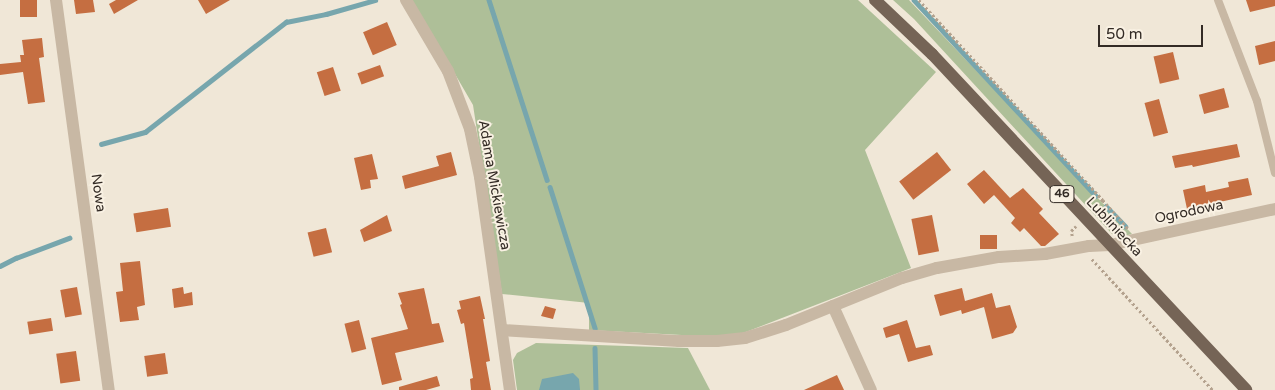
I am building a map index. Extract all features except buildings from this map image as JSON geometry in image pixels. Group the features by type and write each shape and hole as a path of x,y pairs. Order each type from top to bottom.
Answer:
{"main road":[{"name":"Lubliniecka","path":"875,0 932,54 1246,390"}],"street":[{"name":"Nowa","path":"56,0 109,390"},
{"name":"Adama Mickiewicza","path":"406,0 448,71 467,117 480,176 510,390"},
{"name":"Ogrodowa","path":"502,330 679,341 731,340 760,335 902,278 944,266 999,257 1045,254 1082,247 1110,245 1275,209"},
{"path":"833,306 871,390"}],"lane":[{"path":"1218,0 1257,101 1275,174"}],"path":[{"path":"919,0 1125,223 1134,240"},
{"path":"1092,211 1103,200"},
{"path":"1080,223 1072,231 1071,235 1213,390"}],"green space":[{"path":"412,0 858,0 936,72 865,150 911,268 738,335 700,336 589,330 589,303 502,294 473,105"},
{"path":"893,0 909,0 1132,234 1120,237 1112,234 914,19"},
{"path":"536,343 688,348 710,390 517,390 513,360 517,353"}],"water":[{"path":"573,373 579,379 580,390 539,390 542,379"}],"waterway":[{"path":"101,144 145,132 286,22 326,14 375,0"},
{"path":"489,0 547,180"},
{"path":"914,0 1096,196"},
{"path":"550,187 595,328"},
{"path":"1106,206 1125,226"},
{"path":"0,266 69,238"},
{"path":"595,348 596,390"}]}
